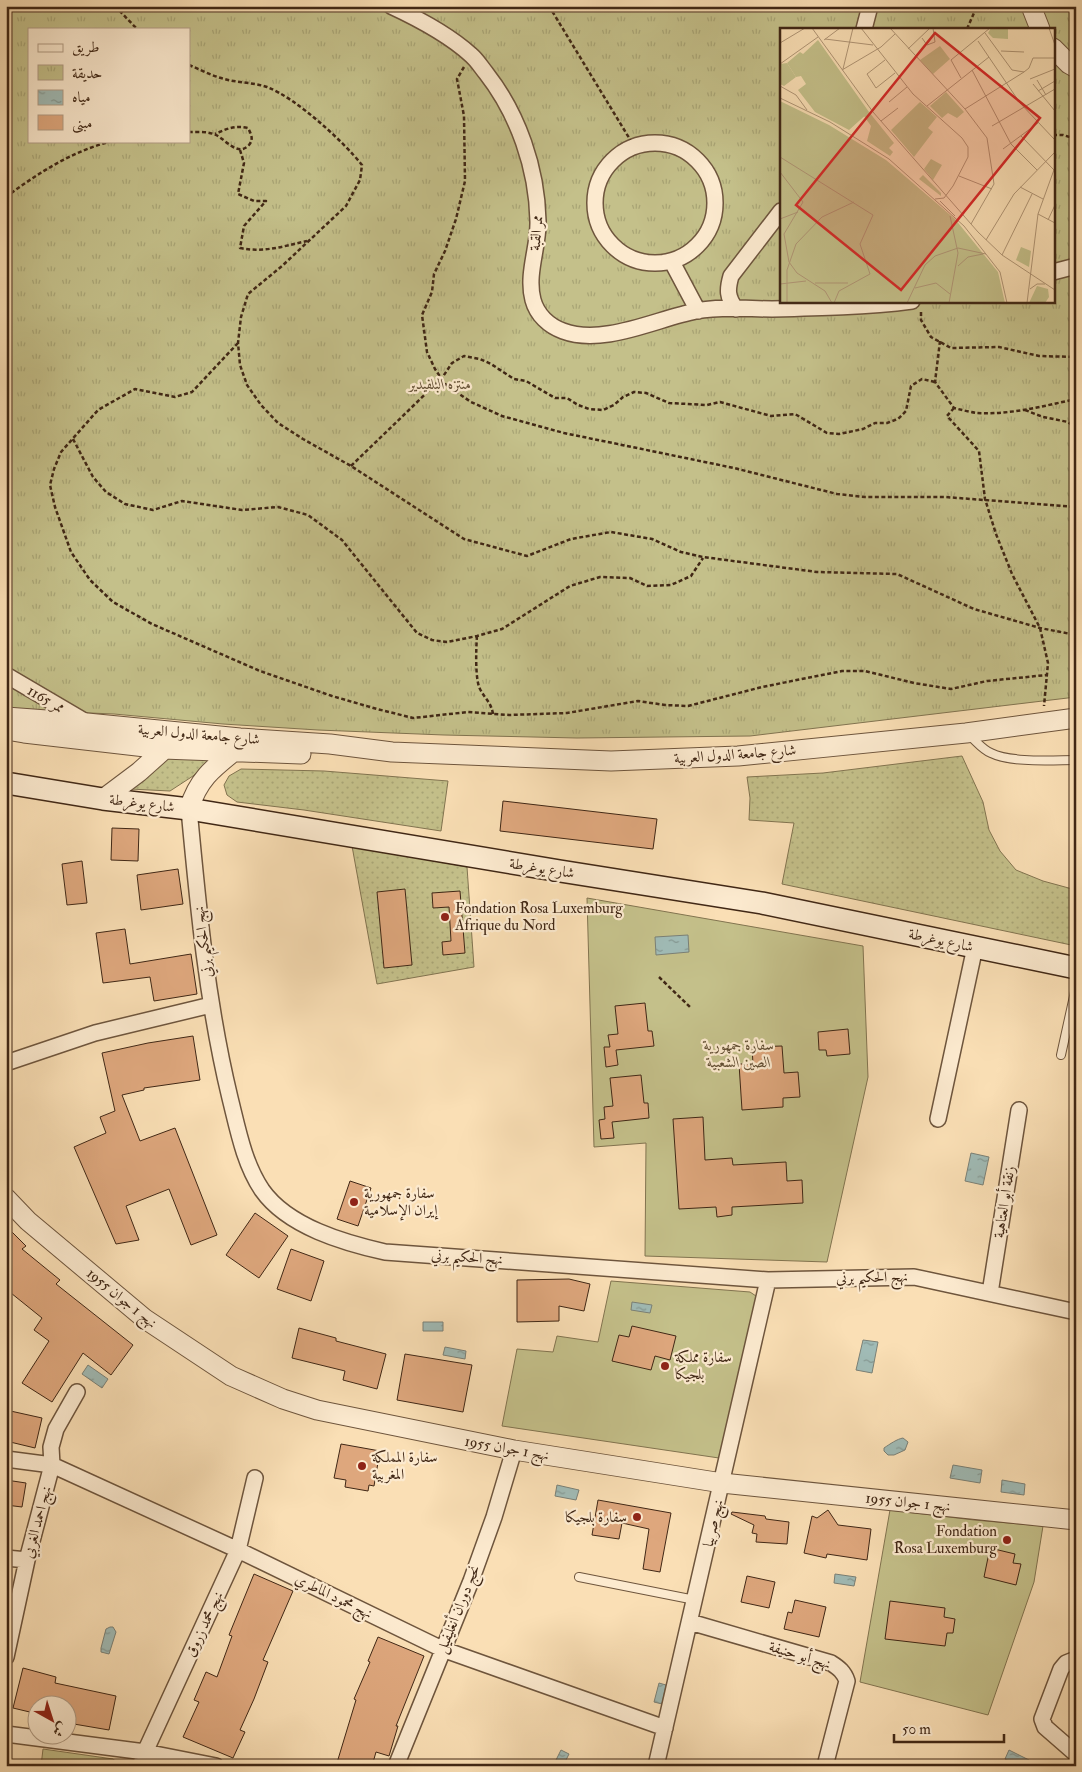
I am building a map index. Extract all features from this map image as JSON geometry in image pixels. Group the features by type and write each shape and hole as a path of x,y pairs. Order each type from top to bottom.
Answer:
{"main road":[{"name":"شارع يوغرطة","path":"6,783 103,799 189,809 550,870 762,903 1076,968"}],"street":[{"name":"ممر القبة","path":"390,6 421,19 472,56 506,104 523,140 538,200 538,231 531,281 533,300 540,315 562,331 578,336 596,336 642,326 698,310 917,306"},
{"path":"864,28 870,6"},
{"path":"1031,6 1040,28"},
{"path":"1054,49 1068,64 1076,68"},
{"path":"651,143 669,144 685,151 699,162 709,176 715,193 715,210 710,228 701,242 688,254 672,262 651,264 631,260 614,249 601,232 594,213 595,192 602,172 616,157 634,146 651,143"},
{"path":"736,308 729,299 727,288 730,276 780,212"},
{"path":"672,262 698,310"},
{"path":"1054,272 1076,266"},
{"name":"ممر 1165","path":"6,675 87,722"},
{"name":"شارع جامعة الدول العربية","path":"6,716 87,722 250,739 330,744 392,752"},
{"name":"شارع جامعة الدول العربية","path":"6,730 163,749 323,755 392,752 611,761 738,756 966,733 1076,718"},
{"path":"103,799 139,772 163,749 189,733"},
{"path":"189,809 201,781 210,771 250,739"},
{"name":"نهج الحكيم برني","path":"189,809 199,912 211,1005 223,1070 248,1165 263,1192 283,1211 304,1224 326,1236 386,1252 768,1280 914,1277 1076,1312"},
{"path":"938,1119 975,947"},
{"path":"6,1062 95,1033 211,1005"},
{"name":"زنقة أبو العتاهية","path":"990,1294 1019,1110"},
{"name":"نهج 1 جوان 1955","path":"6,1198 28,1221 145,1319 231,1376 283,1399 318,1410 514,1450 722,1483 1076,1520"},
{"name":"نهج صربيا","path":"656,1766 768,1280"},
{"name":"نهج احمد الغربي","path":"6,1657 27,1560 52,1464 51,1447 56,1429 77,1392"},
{"name":"نحج دوران أنغليفيل","path":"396,1766 471,1581 491,1526 514,1450"},
{"name":"نهج محمود الماطري","path":"6,1459 52,1464 238,1550 442,1649 665,1728"},
{"name":"نهج محمد زروق","path":"142,1759 238,1550 255,1478"},
{"path":"6,1558 27,1560"},
{"name":"نهج أبو حنيفة","path":"690,1622 831,1663 839,1667 847,1681 824,1766"},
{"path":"1076,1659 1066,1663 1061,1669 1042,1719 1045,1727 1076,1754"},
{"path":"6,1734 142,1759 216,1766"}],"lane":[{"path":"966,733 990,753 1018,758 1076,760"},
{"path":"1061,1055 1076,987"},
{"path":"579,1577 695,1600"}],"path":[{"path":"115,6 136,28"},
{"path":"549,6 634,146"},
{"path":"968,28 977,6"},
{"path":"472,56 457,79 464,116 465,181 456,219 445,251 434,274 432,292 422,315 427,352 445,384 470,402 502,416 564,433 734,468 837,494 864,498 945,497 985,499 1076,507"},
{"path":"190,65 221,78 267,88 289,99 342,143 362,166 360,180 346,206 282,266 248,294 241,317 238,344 240,365 246,385 278,423 351,466 464,539 527,556 571,539 611,532 652,539 681,552 704,557 817,572 897,574 974,608 1040,628 1076,636"},
{"path":"190,132 215,134 228,128 239,126 248,128 252,135 252,142 247,148 240,150 215,134"},
{"path":"1054,135 1063,135 1076,139"},
{"path":"6,197 52,166 110,142"},
{"path":"240,150 244,163 238,194 266,202 244,226 240,248 253,251 274,249 308,241"},
{"path":"917,306 921,320 931,336 951,348 1000,347 1039,356 1076,357"},
{"path":"935,382 940,341"},
{"path":"238,344 192,392 175,396 135,389 98,410 61,452 50,485 55,507 71,552 90,580 113,602 152,624 260,671 377,709 413,718 468,712 509,715 567,713 638,701 688,706 762,687 842,671 865,671 914,683 951,689 987,681 1047,675"},
{"path":"351,466 442,378 452,363 464,356 480,359 514,379 526,381 555,398 567,398 578,406 589,409 603,410 634,392 646,393 669,403 707,405 720,402 771,416 795,414 827,433 839,434 863,429 875,423 887,423 898,420 906,411 911,386 922,379 935,382 954,408 977,412 1024,409 1076,399"},
{"path":"954,408 947,416 978,451 985,499 1012,574 1040,628 1048,663 1044,702 1046,722"},
{"path":"1024,409 1043,417 1068,422 1076,428"},
{"path":"73,439 93,477 106,492 125,504 153,510 182,501 242,510 278,507 308,515 342,540 417,633 432,640 447,642 502,629 570,586 600,577 630,578 647,586 671,585 691,576 704,557"},
{"path":"477,636 476,652 479,688 492,704 493,714"},
{"path":"660,977 691,1008"}],"green space":[{"name":"منتزه البلفيدير","path":"6,6 1076,6 1076,697 750,736 577,738 444,735 318,730 114,714 6,708"},
{"path":"170,756 210,759 193,776 170,791 130,789 143,780"},
{"path":"962,756 983,802 989,830 1000,851 1016,870 1043,881 1076,890 1076,946 782,884 794,823 749,820 750,798 747,777 823,773"},
{"path":"241,769 324,771 448,781 441,831 304,810 237,802 227,795 224,785 229,776"},
{"path":"352,846 467,867 474,967 377,984"},
{"name":"سفارة جمهورية الصين الشعبية","path":"587,898 863,946 868,1077 827,1262 645,1256 646,1143 594,1147"},
{"path":"611,1281 750,1292 756,1296 757,1302 719,1458 502,1426 517,1349 553,1352 557,1336 598,1342"},
{"path":"890,1510 1043,1526 1034,1582 988,1715 860,1682"},
{"path":"43,1749 113,1759 122,1766 41,1766"}],"water":[{"path":"688,935 689,952 656,955 655,937"},
{"path":"971,1153 989,1157 983,1185 965,1181"},
{"path":"632,1302 652,1305 650,1313 631,1310"},
{"path":"423,1322 443,1322 443,1331 423,1331"},
{"path":"863,1340 878,1342 872,1373 856,1370"},
{"path":"445,1347 466,1351 465,1359 443,1355"},
{"path":"88,1365 108,1379 102,1388 82,1374"},
{"path":"903,1438 908,1442 905,1450 894,1455 888,1455 884,1451 884,1448"},
{"path":"953,1465 982,1470 980,1483 950,1478"},
{"path":"1002,1480 1025,1484 1024,1495 1001,1492"},
{"path":"557,1485 579,1490 576,1500 555,1496"},
{"path":"835,1574 856,1577 854,1586 834,1583"},
{"path":"113,1627 116,1632 109,1654 101,1652 101,1648 106,1629"},
{"path":"659,1683 666,1685 662,1704 654,1702"},
{"path":"561,1750 569,1754 563,1766 553,1766"},
{"path":"1009,1750 1029,1760 1026,1766 1018,1766 1005,1759"}],"building":[{"path":"503,801 657,819 653,849 500,831"},
{"path":"112,828 139,829 138,861 111,860"},
{"path":"82,861 87,903 67,905 62,864"},
{"path":"178,869 183,904 141,910 137,875"},
{"path":"405,889 412,965 384,968 377,892"},
{"path":"460,891 465,953 443,955 442,942 451,941 449,907 433,908 432,893"},
{"path":"125,929 130,964 191,954 197,994 154,1001 150,977 103,983 96,933"},
{"path":"645,1003 648,1031 652,1031 654,1046 616,1050 618,1065 606,1067 604,1047 610,1047 608,1035 618,1034 615,1006"},
{"path":"848,1029 850,1054 827,1056 826,1050 819,1050 818,1032"},
{"path":"193,1036 200,1080 144,1088 144,1090 122,1095 140,1141 175,1128 217,1235 191,1245 169,1189 126,1206 139,1240 116,1244 74,1147 106,1133 100,1117 115,1111 102,1053"},
{"path":"782,1046 784,1073 798,1072 800,1097 783,1098 783,1107 742,1110 739,1064 753,1064 752,1047"},
{"path":"641,1075 644,1103 648,1103 649,1118 612,1122 614,1138 601,1139 599,1120 605,1119 604,1107 613,1106 610,1078"},
{"path":"703,1117 705,1160 732,1158 733,1165 786,1162 787,1181 802,1180 803,1203 732,1207 732,1215 717,1217 716,1207 679,1209 673,1119"},
{"path":"350,1181 371,1188 358,1226 337,1219"},
{"path":"255,1213 288,1236 259,1278 226,1255"},
{"path":"6,1226 26,1246 22,1249 60,1280 56,1284 133,1345 111,1375 83,1353 52,1402 22,1383 49,1341 34,1330 42,1318 6,1289"},
{"path":"291,1249 324,1261 311,1301 277,1289"},
{"path":"569,1279 590,1284 584,1311 559,1306 559,1321 517,1322 517,1280"},
{"path":"632,1326 676,1336 670,1360 655,1356 651,1370 612,1361 619,1335 629,1337"},
{"path":"299,1328 336,1338 336,1341 386,1354 377,1389 343,1380 345,1371 292,1358"},
{"path":"405,1354 472,1365 463,1412 397,1400"},
{"path":"6,1410 42,1418 35,1448 6,1441"},
{"path":"341,1444 380,1451 374,1486 369,1485 368,1491 345,1487 346,1480 334,1478"},
{"path":"6,1480 26,1483 22,1507 6,1505"},
{"path":"598,1500 671,1513 660,1572 643,1569 649,1529 622,1523 619,1539 592,1535"},
{"path":"828,1510 838,1525 871,1529 867,1560 827,1554 826,1558 804,1553 812,1516 817,1518"},
{"path":"732,1512 765,1516 766,1519 789,1522 787,1544 756,1542 757,1534 752,1533 754,1525 731,1514"},
{"path":"990,1548 1015,1554 1013,1563 1021,1564 1016,1585 984,1577"},
{"path":"254,1574 293,1591 263,1660 268,1662 240,1730 245,1732 233,1758 183,1737 199,1702 194,1700 206,1672 217,1677 232,1636 229,1635"},
{"path":"747,1576 775,1582 769,1608 741,1602"},
{"path":"795,1600 826,1607 819,1637 784,1629 788,1612 792,1613"},
{"path":"890,1601 945,1608 944,1617 955,1619 953,1633 947,1633 945,1646 885,1639"},
{"path":"378,1637 424,1656 396,1726 398,1726 389,1756 376,1752 372,1766 336,1766 356,1700 354,1699 370,1662 368,1661"},
{"path":"23,1668 56,1677 55,1683 116,1696 109,1730 78,1725 78,1694 28,1694 28,1712 13,1708"}],"place":[{"name":"Fondation Rosa Luxemburg Afrique du Nord","path":"445,917"},
{"name":"سفارة جمهورية إيران الإسلامية","path":"354,1202"},
{"name":"سفارة مملكة بلجيكا","path":"665,1366"},
{"name":"سفارة المملكة المغربية","path":"362,1466"},
{"name":"سفارة بلجيكا","path":"637,1517"},
{"name":"Fondation Rosa Luxemburg","path":"1007,1540"}]}
